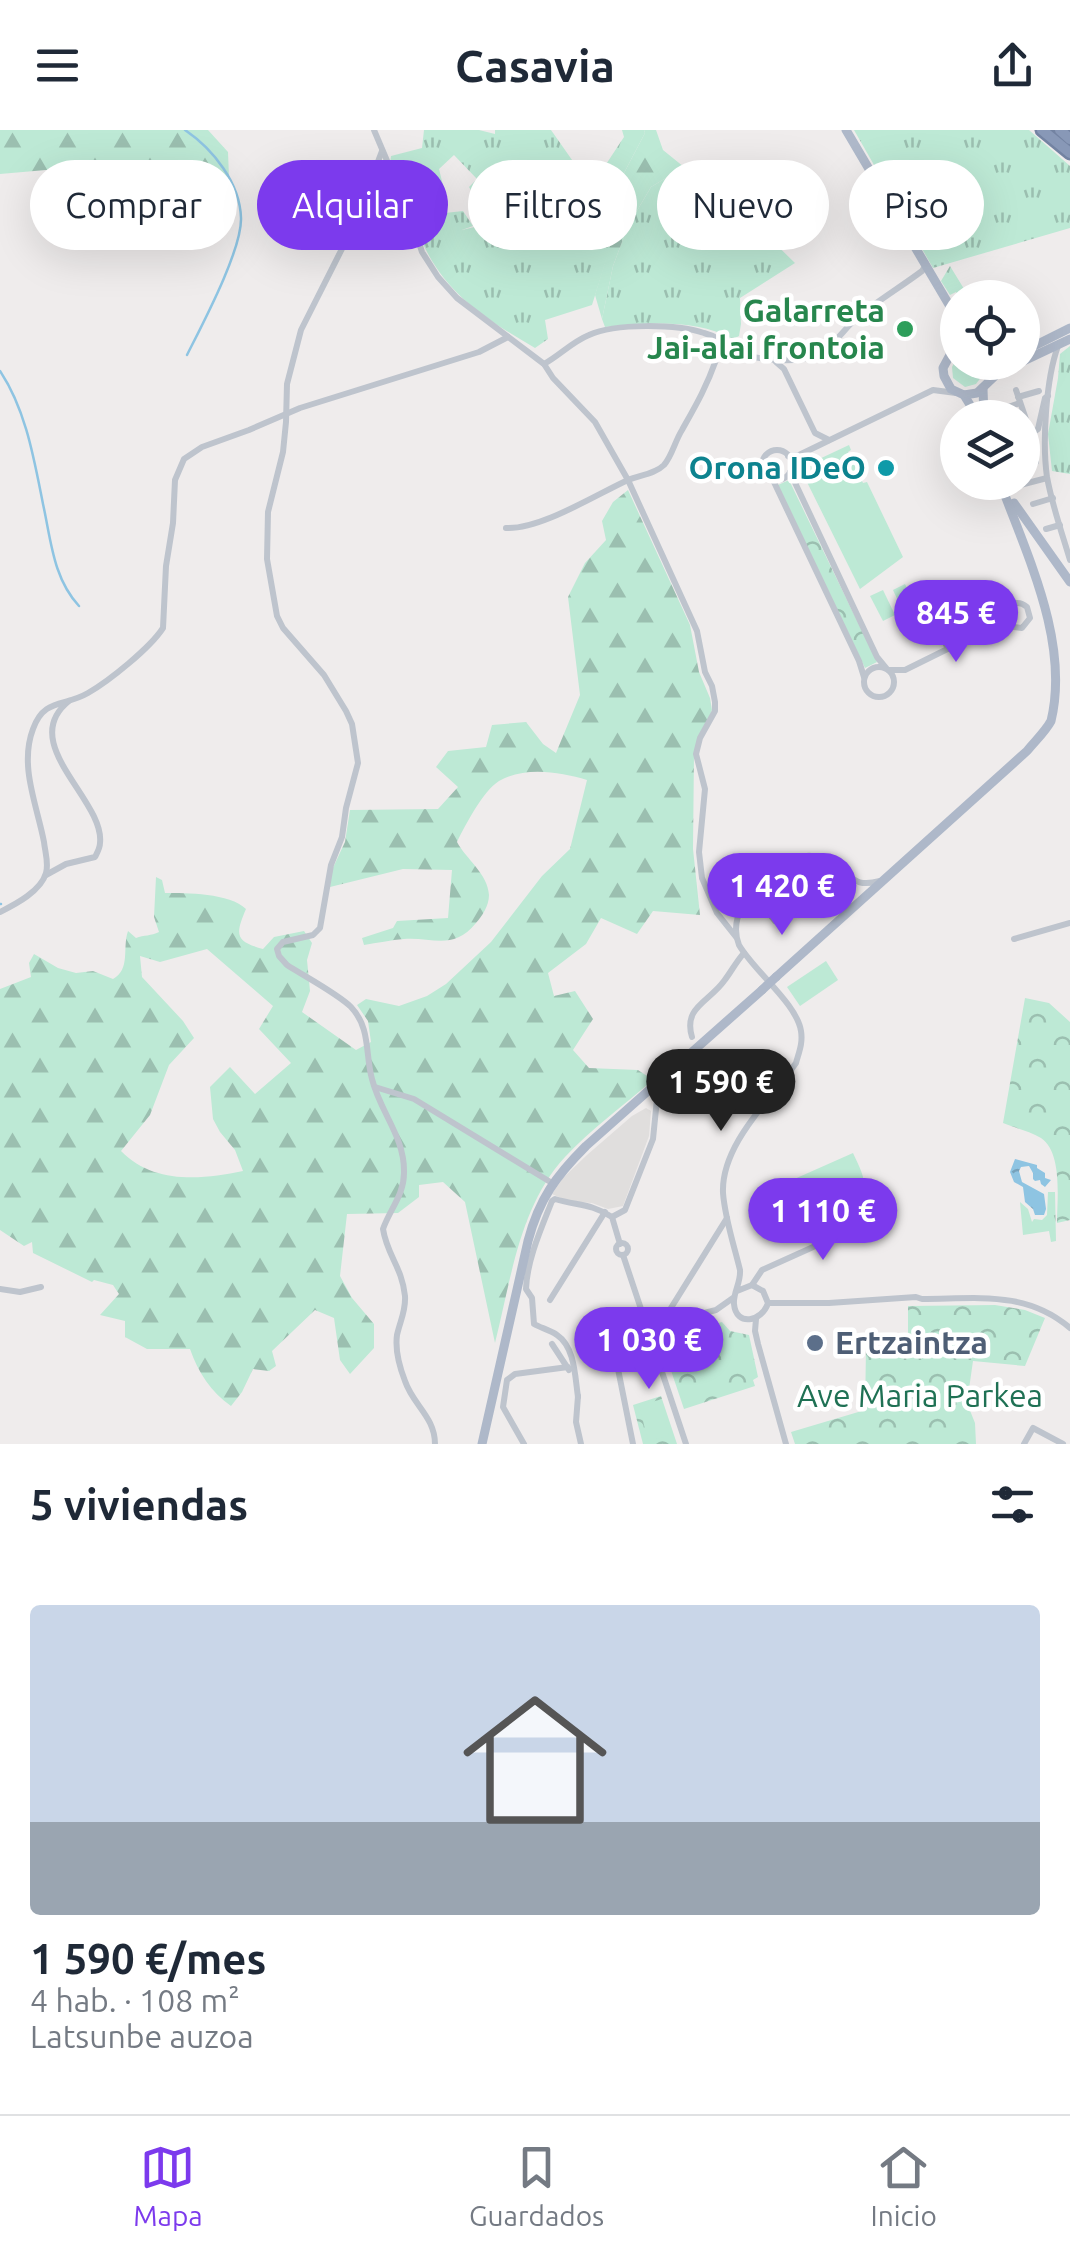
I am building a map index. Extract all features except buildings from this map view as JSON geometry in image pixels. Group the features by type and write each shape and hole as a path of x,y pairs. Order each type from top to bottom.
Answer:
{"highway":[{"path":"1042,130 1070,153"},
{"path":"1060,130 1070,139"}],"main road":[{"path":"846,130 940,289"},
{"path":"1040,349 1070,328"},
{"path":"1040,352 1070,339"},
{"path":"946,380 966,400"},
{"path":"983,400 988,380"},
{"path":"961,394 971,395 991,380"},
{"path":"1010,500 1058,613"},
{"path":"1013,500 1070,582"},
{"path":"480,1444 534,1217 552,1183 576,1156 1027,751 1052,720 1066,675"}],"street":[{"path":"374,130 428,264 458,298 544,364 595,422 628,480 697,631 715,711 696,754 704,788 702,878 717,913 744,953 795,1014 801,1028 796,1063 737,1142 728,1161 724,1180 740,1270 734,1306 738,1314"},
{"path":"382,151 354,225 301,330 287,384 283,452 268,512 267,559 277,616 340,698 352,724 358,763 342,837 330,865 320,928 313,935 283,942 278,949 287,964 350,1006 358,1017 366,1037 374,1088 402,1148 404,1174 400,1197 383,1229 402,1275 405,1294 406,1308 397,1348 405,1381 432,1426 435,1444"},
{"path":"544,364 596,332 642,327 692,330 724,341 732,350 789,363 829,348 857,318 922,272 926,265"},
{"path":"0,912 25,898 46,875 66,864 95,858 101,842 93,816 54,747 53,731 62,707 91,692 122,668 163,628 175,480 184,459 202,447 316,403 479,352 508,337"},
{"path":"1058,346 1052,367 1046,433 1048,478 1070,560"},
{"path":"506,528 525,526 591,500 665,464 701,399 718,356 732,350"},
{"path":"1040,361 1052,367"},
{"path":"789,363 815,433 830,441"},
{"path":"941,380 934,390 798,456 776,450 762,460 763,471 773,480 859,661 864,688 876,697 890,693 901,671 948,648 996,626 1026,626 1029,610 1024,604 1014,603 1006,608 996,626"},
{"path":"934,390 961,394"},
{"path":"1013,400 1040,391"},
{"path":"1040,419 1044,398 1049,395"},
{"path":"1018,396 1019,400"},
{"path":"807,452 815,433"},
{"path":"788,456 877,658 894,682"},
{"path":"773,480 783,479 798,456"},
{"path":"1040,480 1048,478"},
{"path":"1033,504 1053,498"},
{"path":"1046,529 1060,525"},
{"path":"1004,614 1008,625"},
{"path":"936,621 948,648"},
{"path":"864,677 872,668 901,671"},
{"path":"46,875 44,840 26,754 39,715 56,703 70,701"},
{"path":"736,937 735,925 742,907 781,865 801,856 830,861 855,882 880,882"},
{"path":"855,882 859,900"},
{"path":"756,890 774,921 803,897"},
{"path":"742,907 762,906"},
{"path":"1014,939 1070,923"},
{"path":"692,1037 692,1012 723,982 744,953"},
{"path":"550,1300 608,1215 625,1210 653,1139 664,1076"},
{"path":"374,1088 414,1099 552,1183"},
{"path":"581,1444 570,1350 560,1336 534,1324 532,1298 526,1289 539,1233 555,1199 594,1206 608,1215 620,1244 617,1252 623,1255 686,1444"},
{"path":"752,1286 762,1270 842,1234 851,1214"},
{"path":"660,1325 728,1218"},
{"path":"633,1444 616,1351 625,1336 634,1330 716,1310 747,1286 763,1291 768,1302 765,1312 756,1318 745,1319 716,1310"},
{"path":"0,1289 20,1292 41,1287"},
{"path":"768,1302 916,1297 1016,1300 1040,1308 1070,1328"},
{"path":"756,1318 758,1344 786,1444"},
{"path":"552,1344 568,1367 578,1397"},
{"path":"524,1444 503,1406 507,1380 515,1374 568,1367"},
{"path":"1024,1444 1033,1428 1064,1444 1070,1434"}],"shaded area":[{"path":"646,1108 651,1111 649,1136 623,1206 608,1209 552,1194 587,1155"}],"green space":[{"path":"0,130 208,130 228,152 228,160 30,160 30,171 0,174"},
{"path":"424,130 479,130 495,134 495,130 551,130 572,160 468,160 468,170 454,155 448,161 390,160 391,156 422,148"},
{"path":"622,130 645,133 631,160 609,160 624,137"},
{"path":"644,130 656,130 663,150 675,160 657,160 657,183 637,211 637,160 631,160"},
{"path":"854,130 1029,130 1070,166 1070,228 933,268 923,250 984,250 984,160 871,160"},
{"path":"657,183 657,250 782,250 795,263 740,298 739,336 733,339 686,325 605,327 602,319 613,266 619,250 637,250 637,211"},
{"path":"463,211 468,218 468,228 462,230 468,231 468,250 609,250 592,305 545,320 548,339 535,348 479,312 436,267 426,250 448,250 448,213"},
{"path":"609,250 619,250 602,319 595,295"},
{"path":"950,266 959,280 942,280"},
{"path":"1070,346 1070,474 1052,471 1048,434 1060,354"},
{"path":"956,380 979,380 976,384 965,387"},
{"path":"849,445 848,452 852,460 856,458 854,463 862,473 859,475 863,483 867,482 903,557 860,589 800,468"},
{"path":"789,480 877,662 865,668 778,485"},
{"path":"628,490 690,625 699,672 710,698 712,710 694,754 693,849 700,915 653,911 637,934 601,918 586,944 548,973 554,996 575,991 593,1019 573,1050 589,1068 638,1070 653,1080 586,1137 549,1177 519,1245 495,1343 465,1202 443,1182 419,1185 419,1197 398,1213 347,1214 340,1276 374,1324 374,1348 350,1374 340,1360 334,1318 315,1310 272,1351 276,1366 269,1371 253,1369 231,1406 206,1381 190,1349 147,1349 125,1337 125,1321 100,1315 119,1294 113,1285 92,1282 33,1253 32,1242 24,1246 0,1230 0,989 31,977 29,963 34,954 76,973 93,971 113,979 119,975 128,931 136,938 159,932 154,917 156,877 162,880 165,893 207,895 239,904 246,909 240,936 254,946 263,949 274,937 304,931 312,943 307,960 310,991 302,1012 356,1050 371,1042 368,1021 357,1005 366,999 399,1006 446,984 491,942 542,876 570,849 587,780 554,773 520,773 499,781 487,792 457,842 485,880 488,903 467,932 451,940 404,939 364,945 362,938 393,928 397,921 448,918 452,870 403,869 330,887 331,872 345,842 350,810 438,809 458,787 436,767 448,751 486,747 492,725 526,722 543,744 556,753 580,695 568,597 585,563 606,540 602,521 613,502","holes":["207,949 273,1006 259,1029 291,1063 255,1094 230,1067 210,1087 213,1119 235,1150 243,1171 178,1177 148,1169 121,1151 150,1115 169,1065 194,1038 142,977 140,956 160,962"]},
{"path":"905,584 917,608 904,614 893,590"},
{"path":"883,590 895,615 883,621 870,596"},
{"path":"826,961 838,980 800,1006 787,987"},
{"path":"1025,998 1049,1003 1070,1022 1070,1220 1057,1223 1053,1154 1041,1138 1003,1123"},
{"path":"853,1153 862,1172 863,1191 844,1219 840,1234 824,1238 809,1205 780,1221 765,1192"},
{"path":"1048,1192 1055,1192 1056,1241 1051,1242 1049,1231 1023,1235 1020,1202 1028,1209 1032,1222 1042,1220 1047,1215"},
{"name":"Ave Maria Parkea","path":"995,1305 1045,1318 1025,1366 973,1361 967,1403 975,1423 976,1444 795,1444 791,1432 865,1410 866,1348 908,1350 908,1306"},
{"path":"722,1322 730,1331 749,1335 758,1377 753,1380 755,1386 684,1409 660,1338"},
{"path":"661,1396 677,1444 643,1444 633,1405"},
{"path":"659,1400 669,1436 648,1441 639,1405"}],"water":[{"path":"1015,1159 1037,1165 1045,1178 1051,1180 1045,1187 1040,1180 1033,1179 1029,1166 1019,1171 1022,1182 1044,1194 1044,1215 1035,1215 1025,1202 1023,1187 1014,1182 1010,1172"}],"waterway":[{"path":"185,130 223,168 236,192 241,218 228,268 187,355"},
{"path":"0,371 28,435 58,571 79,606"}],"place":[{"name":"Galarreta Jai-alai frontoia","path":"905,329"},
{"name":"Orona IDeO","path":"886,468"},
{"name":"Ertzaintza","path":"815,1343"}]}
